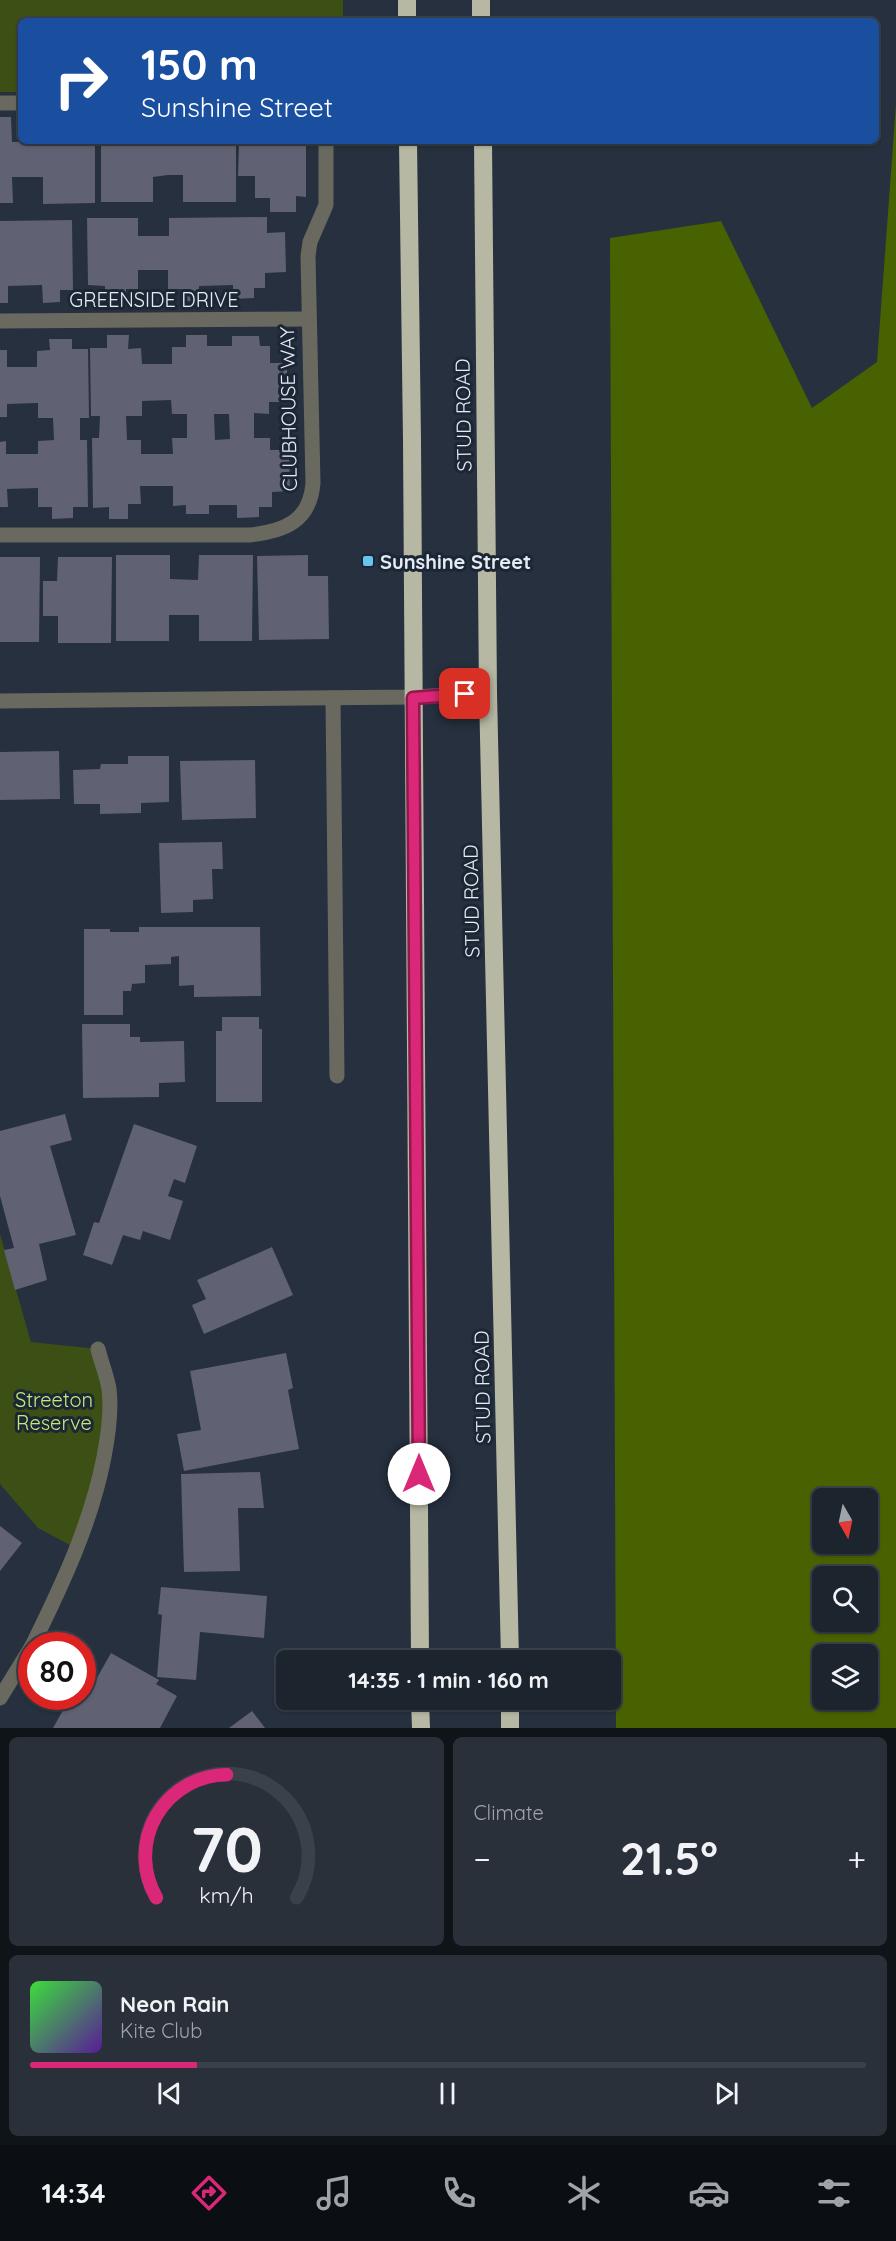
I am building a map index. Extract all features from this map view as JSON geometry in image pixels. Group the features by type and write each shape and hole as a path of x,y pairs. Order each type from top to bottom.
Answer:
{"highway":[{"path":"406,0 407,18"},
{"path":"481,0 481,18"},
{"path":"408,144 420,1650"},
{"name":"STUD ROAD","path":"483,144 488,693 510,1650"},
{"path":"420,1710 420,1728"},
{"path":"510,1710 510,1728"}],"street":[{"path":"0,103 18,103"},
{"name":"CLUBHOUSE WAY","path":"0,535 250,535 270,532 293,523 308,507 313,483 308,256 310,242 326,205 328,189 326,144"},
{"name":"GREENSIDE DRIVE","path":"0,321 308,319"},
{"path":"0,701 413,698 488,693"},
{"path":"333,698 337,1076"},
{"path":"39,1632 81,1540 98,1488 108,1432 109,1389 98,1349"},
{"path":"0,1698 18,1669"}],"green space":[{"path":"0,0 343,0 343,18 18,18 18,92 0,92"},
{"path":"896,104 896,1728 616,1728 616,1710 621,1710 621,1650 616,1650 610,238 721,221 812,408 877,362"},
{"name":"Streeton Reserve","path":"0,1234 31,1342 98,1349 108,1432 77,1549 38,1528 0,1484"}],"building":[{"path":"0,117 11,117 12,142 18,142 18,144 95,144 95,203 43,204 43,177 12,177 13,203 0,203"},
{"path":"101,144 236,144 236,202 183,202 183,175 168,175 153,177 153,202 101,202"},
{"path":"239,144 306,144 306,197 296,196 296,212 270,212 270,198 255,198 255,176 238,176"},
{"path":"267,217 267,233 285,232 286,272 265,273 265,288 254,288 254,298 233,299 233,285 199,286 199,301 182,301 182,289 168,289 168,270 138,270 138,289 126,289 126,298 105,298 105,286 88,285 87,218 138,218 138,236 169,236 169,218"},
{"path":"72,220 73,290 60,290 60,302 43,303 42,285 8,286 8,303 0,303 0,221"},
{"path":"107,335 129,335 128,349 141,348 142,364 172,364 172,347 186,347 186,335 207,335 207,346 232,346 232,336 259,336 260,346 270,346 270,363 287,363 287,402 269,402 269,414 254,413 254,438 270,438 270,450 289,450 290,491 272,492 272,507 259,507 259,517 237,518 237,505 209,505 209,514 186,514 186,505 173,506 173,486 140,486 141,504 128,504 128,519 109,519 109,507 93,508 92,438 99,438 100,416 91,416 90,348 107,348","holes":["171,400 172,414 187,414 187,438 172,438 173,454 141,454 141,440 127,440 126,416 142,416 142,401","214,414 229,414 230,439 215,440"]},
{"path":"49,339 72,339 72,349 88,349 89,418 80,418 80,440 87,440 88,507 73,507 73,518 52,519 52,507 38,507 38,488 7,489 8,507 0,507 0,442 6,441 6,454 38,454 38,441 54,440 53,418 38,418 38,403 7,404 7,417 0,417 0,350 7,350 7,367 37,367 37,351 50,350"},
{"path":"116,555 170,555 170,579 198,580 199,555 253,555 252,641 199,641 199,615 169,615 169,641 116,641"},
{"path":"308,555 308,576 328,576 329,639 259,640 257,556"},
{"path":"0,557 40,557 39,642 0,642"},
{"path":"58,557 112,557 111,643 58,643 58,616 43,616 43,581 57,581"},
{"path":"59,751 60,799 0,800 0,752"},
{"path":"128,756 169,756 169,802 141,803 141,813 100,814 100,804 74,804 73,770 100,769 101,764 128,764"},
{"path":"255,760 256,818 182,820 180,761"},
{"path":"222,842 223,869 212,869 213,899 193,900 193,912 161,913 159,843"},
{"path":"139,927 260,927 261,996 194,997 194,985 179,986 179,956 171,957 171,964 145,965 145,983 132,984 131,991 123,991 123,1015 84,1015 84,929 139,932"},
{"path":"222,1017 259,1017 259,1029 262,1029 262,1102 216,1102 216,1031 222,1031"},
{"path":"82,1024 130,1024 130,1037 140,1037 140,1042 184,1041 185,1082 159,1083 159,1097 83,1098"},
{"path":"65,1114 72,1140 50,1146 76,1235 39,1244 47,1280 15,1290 4,1250 14,1248 0,1196 0,1131"},
{"path":"134,1124 197,1146 185,1183 174,1179 168,1196 183,1201 170,1240 143,1231 140,1240 123,1235 112,1265 83,1255 94,1222 99,1223"},
{"path":"272,1247 293,1295 204,1334 192,1305 206,1299 197,1280"},
{"path":"286,1353 293,1388 288,1390 299,1449 184,1471 177,1434 201,1430 190,1371"},
{"path":"260,1472 264,1508 238,1508 240,1571 184,1572 181,1474"},
{"path":"0,1526 22,1543 0,1571"},
{"path":"161,1587 267,1596 264,1638 200,1632 196,1680 157,1677 162,1615 158,1614"},
{"path":"111,1653 159,1680 156,1684 177,1696 160,1728 53,1728 63,1710 96,1710 96,1679"},
{"path":"252,1711 265,1728 229,1728"}],"place":[{"name":"Sunshine Street","path":"368,561"}],"route":[{"path":"419,1474 413,698 465,694"}]}
